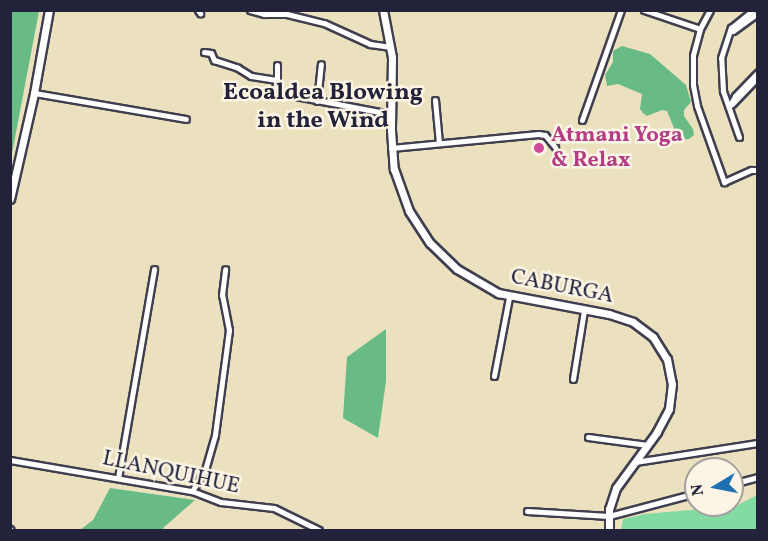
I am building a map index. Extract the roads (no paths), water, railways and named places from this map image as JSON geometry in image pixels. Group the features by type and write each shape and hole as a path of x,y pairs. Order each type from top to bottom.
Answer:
{"street":[{"path":"10,199 34,93 49,10"},
{"path":"249,10 264,14 287,14 324,23 370,44 390,47"},
{"name":"CABURGA","path":"383,10 393,68 390,114 391,148 397,178 404,200 430,243 467,276 509,297 584,310 633,322 653,338 667,359 672,376 671,401 666,416 616,488 609,516 609,531"},
{"path":"582,120 621,10"},
{"path":"644,10 700,28"},
{"path":"710,10 700,28 692,64 694,96 724,182 752,170 758,170"},
{"path":"739,137 723,91 720,66 729,34 735,24 753,10"},
{"path":"729,34 758,13"},
{"path":"204,52 212,53 214,60 238,68 251,76 277,80"},
{"path":"277,64 275,89 280,93 390,114"},
{"path":"317,101 321,64"},
{"path":"729,107 758,72"},
{"path":"729,107 758,77"},
{"path":"34,93 186,119"},
{"path":"435,100 440,143"},
{"path":"391,148 538,134 545,135 555,147"},
{"path":"118,478 154,269"},
{"path":"192,491 205,470 215,435 229,330 222,294 225,269"},
{"path":"494,376 509,297"},
{"path":"573,379 584,310"},
{"path":"588,437 647,446"},
{"path":"634,462 758,442"},
{"name":"LLANQUIHUE","path":"10,460 192,491 221,502 274,508 319,531"},
{"path":"527,511 609,516 684,496"}],"place":[{"name":"Atmani Yoga & Relax","path":"539,148"}],"district":[{"name":"Ecoaldea Blowing in the Wind","path":"323,108"}]}
